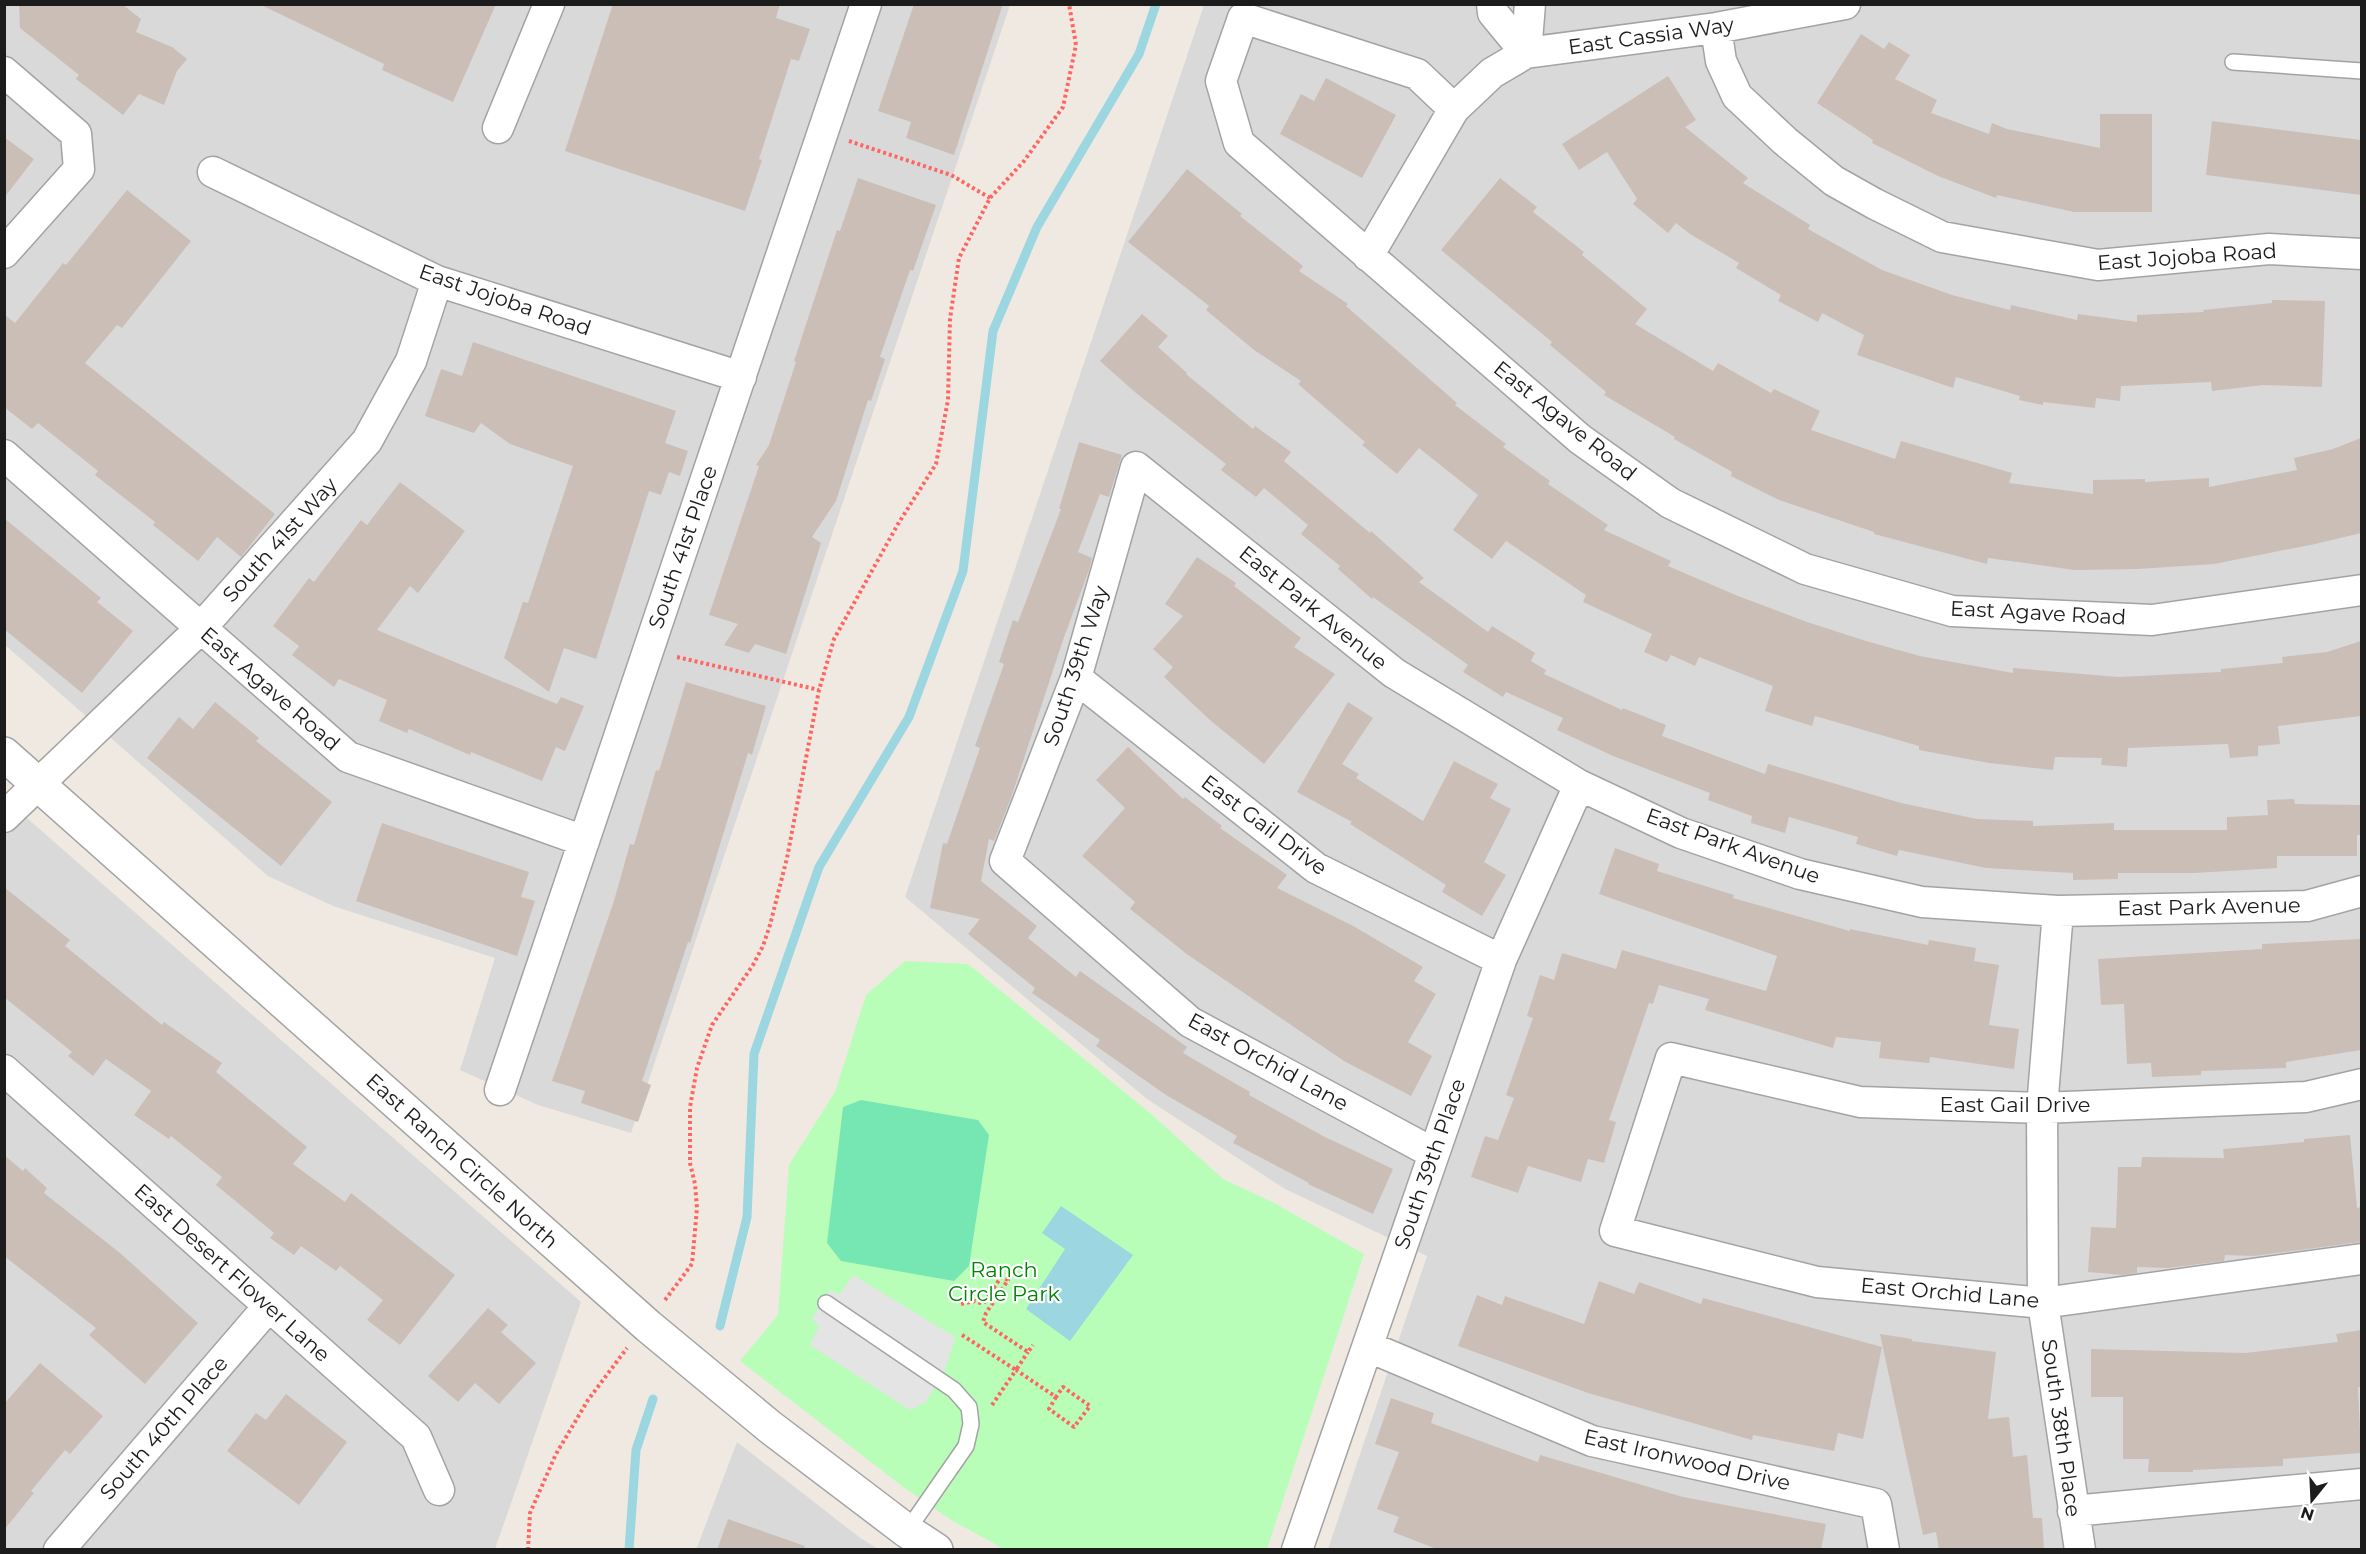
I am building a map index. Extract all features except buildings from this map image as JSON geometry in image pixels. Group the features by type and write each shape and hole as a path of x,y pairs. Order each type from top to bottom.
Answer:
{"street":[{"path":"498,128 549,4"},
{"name":"South 41st Place","path":"500,1090 866,4"},
{"path":"1492,4 1493,13 1526,53"},
{"path":"1526,53 1530,4"},
{"name":"East Cassia Way","path":"1526,53 1716,28 1845,4"},
{"name":"East Agave Road","path":"1454,109 1417,74 1243,18 1221,81 1239,143 1580,440 1670,503 1805,570 1952,611 2152,620 2361,590"},
{"name":"East Jojoba Road","path":"1716,28 1721,61 1725,70 1737,96 1753,111 1834,181 1942,237 2098,265 2269,249 2361,254"},
{"path":"1368,256 1454,109 1492,72 1526,53"},
{"path":"4,72 76,134 79,169 4,253"},
{"name":"East Jojoba Road","path":"213,172 437,281 741,377"},
{"name":"South 41st Way","path":"4,817 200,629 367,441 411,361 437,281"},
{"name":"East Agave Road","path":"4,455 348,757 584,841"},
{"name":"South 39th Way","path":"1005,861 1076,678 1136,467"},
{"name":"East Park Avenue","path":"1136,467 1394,673 1579,785 1681,832 1800,874 1922,902 2058,911 2307,906 2361,891"},
{"name":"East Gail Drive","path":"1076,678 1316,868 1501,960"},
{"name":"East Ranch Circle North","path":"4,754 648,1326 901,1540 936,1550"},
{"name":"South 39th Place","path":"1306,1547 1433,1153 1501,960 1579,785"},
{"name":"East Orchid Lane","path":"1005,861 1190,1022 1433,1153"},
{"name":"South 38th Place","path":"2058,911 2042,1108 2043,1303 2080,1550"},
{"name":"East Gail Drive","path":"1615,1231 1671,1058 1860,1102 2042,1108 2306,1096 2361,1084"},
{"name":"East Desert Flower Lane","path":"4,1070 416,1437 439,1490"},
{"name":"East Orchid Lane","path":"1615,1231 1817,1282 2043,1303 2361,1259"},
{"name":"South 40th Place","path":"59,1550 269,1306"},
{"name":"East Ironwood Drive","path":"1369,1347 1592,1441 1876,1503 1884,1550"},
{"path":"2073,1511 2361,1484"}],"lane":[{"path":"2233,62 2361,71"},
{"path":"825,1303 954,1390 969,1407 971,1424 966,1446 901,1540"}],"path":[{"path":"528,1550 530,1513 556,1454 588,1400 623,1353 648,1326 669,1293 692,1264 697,1208 690,1163 690,1107 697,1068 712,1025 753,965 770,925 787,858 819,690 834,639 898,524 936,464 948,399 950,319 958,258 990,198 1024,161 1063,107 1076,45 1070,4"},
{"path":"823,132 951,175 990,198"},
{"path":"648,650 819,690"},
{"path":"983,1304 1001,1277 1008,1280 986,1313 983,1322 1028,1352"},
{"path":"961,1304 975,1301 991,1308"},
{"path":"962,1335 1056,1397"},
{"path":"990,1408 1033,1345"},
{"path":"1063,1387 1090,1406 1074,1427 1049,1409 1056,1397 1063,1387"}],"shaded area":[{"path":"5,5 1010,5 631,1133 538,1105 460,1070 495,958 333,906 268,876 5,645"},
{"path":"1204,5 2361,5 2361,1549 1328,1549 1427,1256 1285,1189 1147,1099 905,897"},
{"path":"4,798 581,1302 495,1549 5,1549"},
{"path":"853,1275 955,1337 946,1367 926,1402 910,1410 810,1345 819,1326 812,1318 830,1290 839,1295"},
{"path":"737,1442 859,1537 878,1549 696,1550"}],"green space":[{"name":"Ranch Circle Park","path":"905,961 968,964 1150,1113 1223,1179 1274,1203 1364,1254 1267,1549 1004,1549 951,1520 902,1486 740,1361 778,1315 789,1165 835,1092 866,995"},
{"path":"861,1100 978,1120 989,1135 969,1266 954,1281 841,1261 827,1243 843,1107"}],"water":[{"path":"1061,1206 1133,1255 1070,1341 1026,1309 1065,1249 1042,1233"}],"waterway":[{"path":"720,1326 747,1217 754,1054 819,867 909,717 963,571 993,331 1037,227 1139,54 1156,4"},
{"path":"629,1550 636,1450 653,1399"}]}
